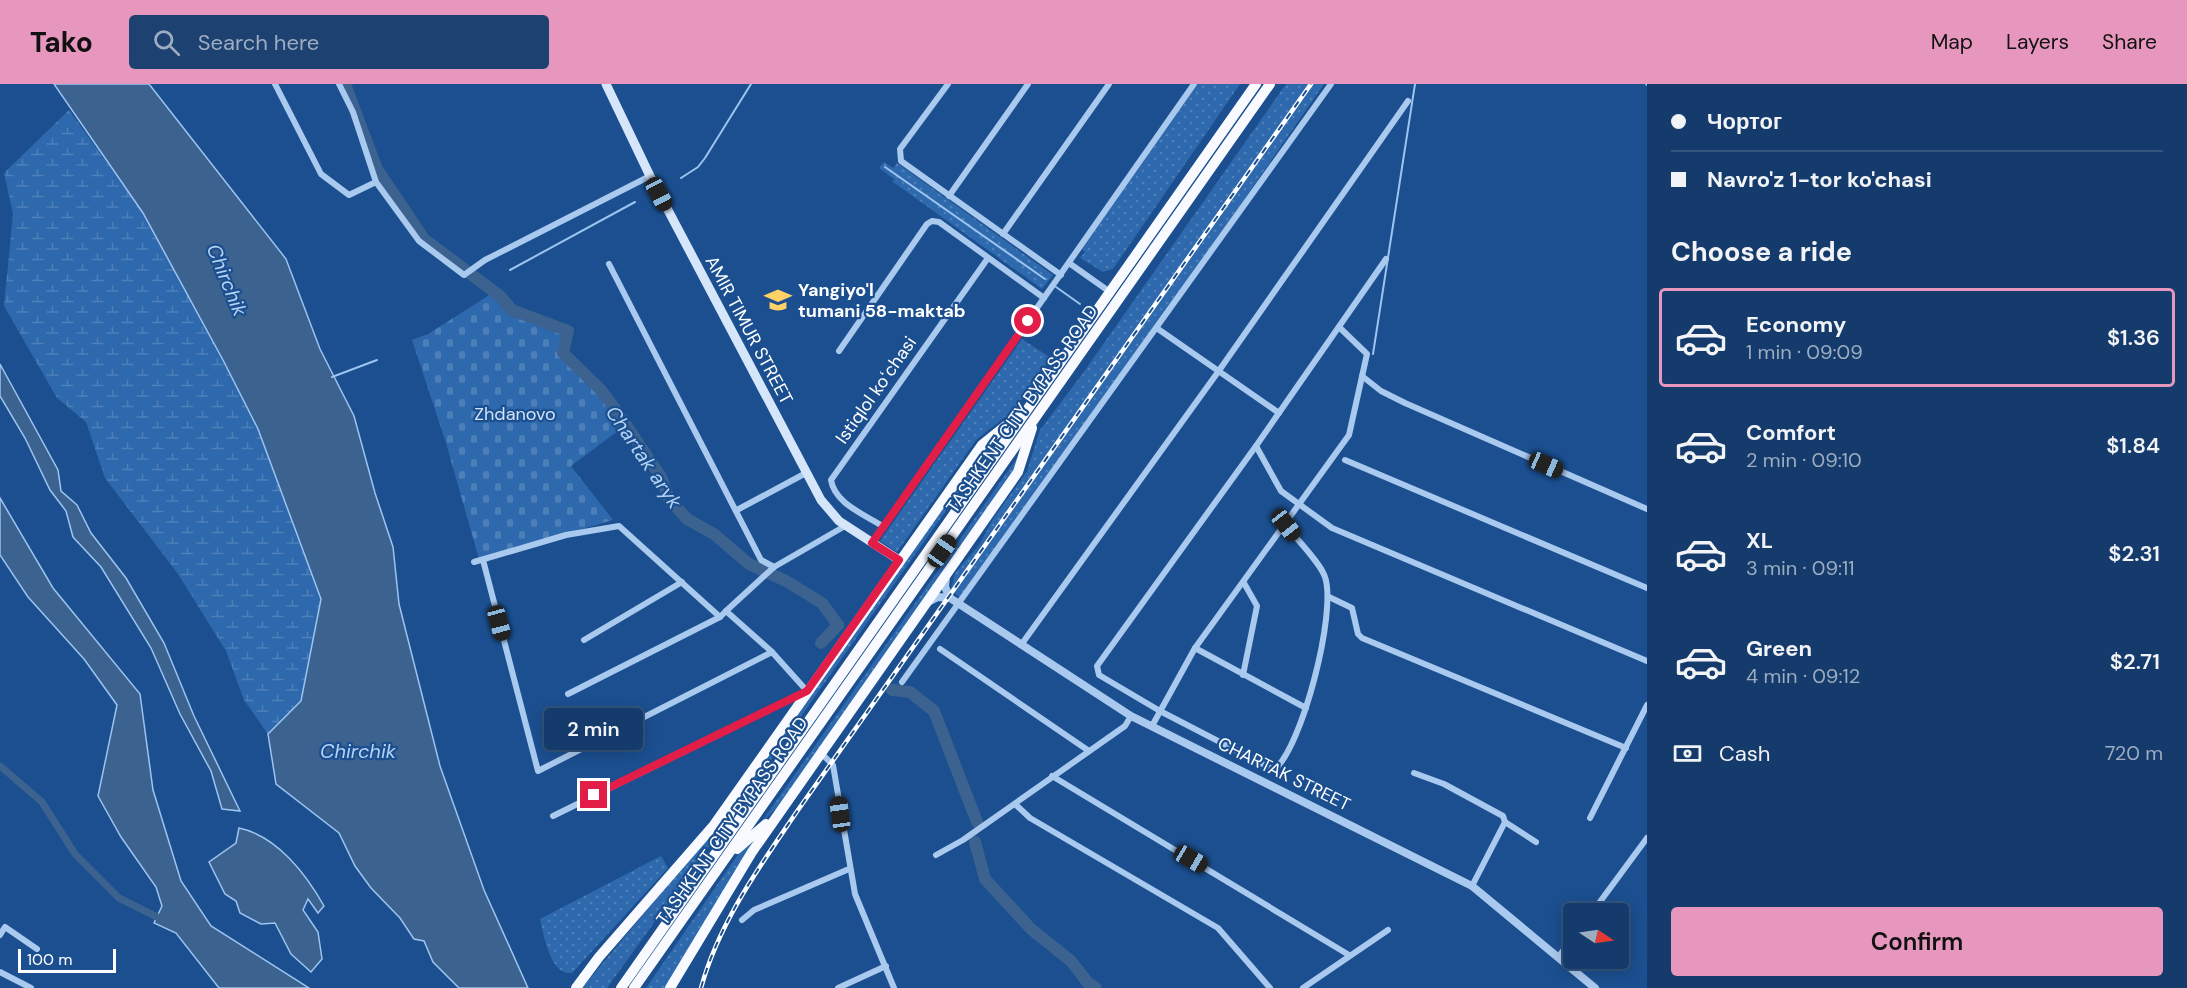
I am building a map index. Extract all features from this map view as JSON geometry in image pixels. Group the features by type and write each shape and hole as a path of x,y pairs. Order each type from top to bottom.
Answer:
{"highway":[{"name":"TASHKENT CITY BYPASS ROAD","path":"634,988 719,858 1033,411 1110,292 1256,84"},
{"name":"TASHKENT CITY BYPASS ROAD","path":"1033,411 1120,298 1270,84"},
{"path":"1110,292 1117,293 1120,298"},
{"path":"576,988 598,957 707,834 982,445 1033,411"},
{"path":"670,988 752,852 1018,472 1033,411"},
{"path":"719,858 740,787"},
{"path":"719,858 778,814"},
{"name":"TASHKENT CITY BYPASS ROAD","path":"621,988 719,858"}],"main road":[{"name":"AMIR TIMUR STREET","path":"606,84 650,176 827,510 845,526 899,560"}],"street":[{"path":"276,84 321,174 349,195 376,182"},
{"path":"339,84 353,112 376,182 419,241 464,275 485,261 650,176"},
{"path":"948,84 899,153 905,165 1061,275"},
{"path":"949,196 1028,84"},
{"path":"1003,234 1109,84"},
{"path":"872,543 1194,84"},
{"path":"902,682 1158,329 1331,84"},
{"path":"1021,645 1218,372 1408,101"},
{"path":"839,351 927,224 932,221 939,222 1044,298"},
{"name":"Istiqlol koʻchasi","path":"884,526 843,502 833,492 831,480 988,258"},
{"path":"1286,525 1325,576 1329,614 1306,708 1274,770 1160,711 1099,675 1097,664 1256,446 1386,259"},
{"path":"1069,263 1110,292"},
{"path":"609,264 761,560 773,568"},
{"path":"1152,726 1195,648 1300,506 1349,435 1367,354 1339,327"},
{"path":"1158,329 1279,412"},
{"path":"1362,376 1381,391 1405,403 1647,508"},
{"path":"1256,446 1281,491 1349,538 1647,661"},
{"path":"1345,460 1647,588"},
{"path":"737,510 806,473"},
{"path":"474,562 566,535 615,525 626,531 720,617"},
{"path":"568,694 720,617 773,568 845,526"},
{"path":"483,560 538,771 772,652"},
{"path":"925,604 934,597 950,598 945,583 948,572"},
{"path":"584,640 682,582"},
{"path":"1243,675 1257,606 1244,582"},
{"path":"1329,597 1352,608 1358,634 1362,638 1626,748"},
{"name":"CHARTAK STREET","path":"950,598 1131,716 1472,886 1594,988"},
{"path":"553,816 807,691 772,652 726,611"},
{"path":"1195,648 1306,708"},
{"path":"939,649 1089,751"},
{"path":"1590,818 1647,705"},
{"path":"936,855 1015,804 1125,726 1131,716"},
{"path":"821,753 833,765 855,894 894,988"},
{"path":"1414,773 1473,798 1503,816 1504,822 1472,886"},
{"path":"1052,776 1349,955"},
{"path":"1015,804 1030,818 1218,928 1270,988"},
{"path":"1504,822 1536,842"},
{"path":"1599,903 1647,838"},
{"path":"742,920 754,910 837,871 849,869"},
{"path":"0,935 5,927 37,950"},
{"path":"1303,988 1388,930"},
{"path":"1558,957 1563,951"},
{"path":"838,988 886,966"},
{"path":"0,972 31,988"}],"green space":[{"path":"1198,84 1240,84 1113,269 1103,272 1080,258 1085,252 1082,249"},
{"path":"1286,84 1324,84 1156,327 960,598 951,589 955,573 979,545 993,519 1027,471 1040,430 1083,373"},
{"path":"69,110 143,213 223,360 258,429 321,599 301,701 268,734 244,700 226,651 178,574 105,478 86,422 57,398 4,306 13,214 4,173"},
{"path":"884,162 893,168 897,163 1053,275 1042,289 893,182 894,179 879,168"},
{"name":"Zhdanovo","path":"491,294 502,303 511,316 561,330 564,335 559,354 626,425 571,466 613,520 479,559 446,443 412,340 428,334"},
{"path":"1022,339 1051,358 1015,409 976,440 897,552 880,541"},
{"path":"995,441 738,806 743,789 985,447"},
{"path":"1019,455 1015,471 779,806 760,824"},
{"path":"723,819 716,837 607,988 582,988"},
{"path":"754,842 667,988 646,988 739,853"},
{"path":"661,856 668,868 572,973 558,968 549,953 540,919"}],"water":[{"name":"Chirchik","path":"54,84 149,84 286,259 320,349 354,416 375,493 393,547 399,604 440,766 484,890 528,988 459,988 433,962 424,941 414,939 400,918 371,888 355,866 339,833 276,784 268,734 301,701 321,599 258,429 223,360 143,213"},
{"path":"0,364 58,470 61,491 77,505 91,533 126,578 164,643 194,716 240,811 222,809 211,771 180,714 151,648 101,567 73,537 66,511 50,490 25,438 0,396"},
{"path":"0,498 53,588 140,694 153,790 181,881 211,926 309,988 219,988 176,933 154,923 162,906 156,887 121,837 98,796 117,705 84,659 28,597 0,555"},
{"path":"239,828 266,839 289,858 308,881 324,906 318,913 308,899 303,910 318,932 322,959 311,972 291,954 275,923 261,924 240,913 236,901 225,894 209,862 236,843"}],"waterway":[{"name":"Chartak aryk","path":"345,84 377,169 424,239 500,296 512,310 568,331 563,353 601,390 616,410 661,477 669,499 687,519 714,534 749,564 786,581 822,603 838,625 821,643"},
{"path":"681,178 698,167 705,158 751,84"},
{"path":"1373,354 1415,84"},
{"path":"885,167 1045,279"},
{"path":"510,270 635,202"},
{"path":"1056,287 1080,304"},
{"path":"332,377 377,360"},
{"name":"Chartak aryk","path":"892,690 910,692 934,711 977,822"},
{"path":"0,766 42,802 75,854 119,898 157,917"},
{"name":"Chartak aryk","path":"975,842 985,879 1031,929 1071,961 1088,983 1096,988"}],"railway":[{"path":"701,988 718,940 769,852 1311,84"}],"place":[{"name":"Yangiyo'l tumani 58-maktab","path":"778,300"}],"route":[{"path":"594,795 807,691 899,560 872,543 1028,321"}]}
